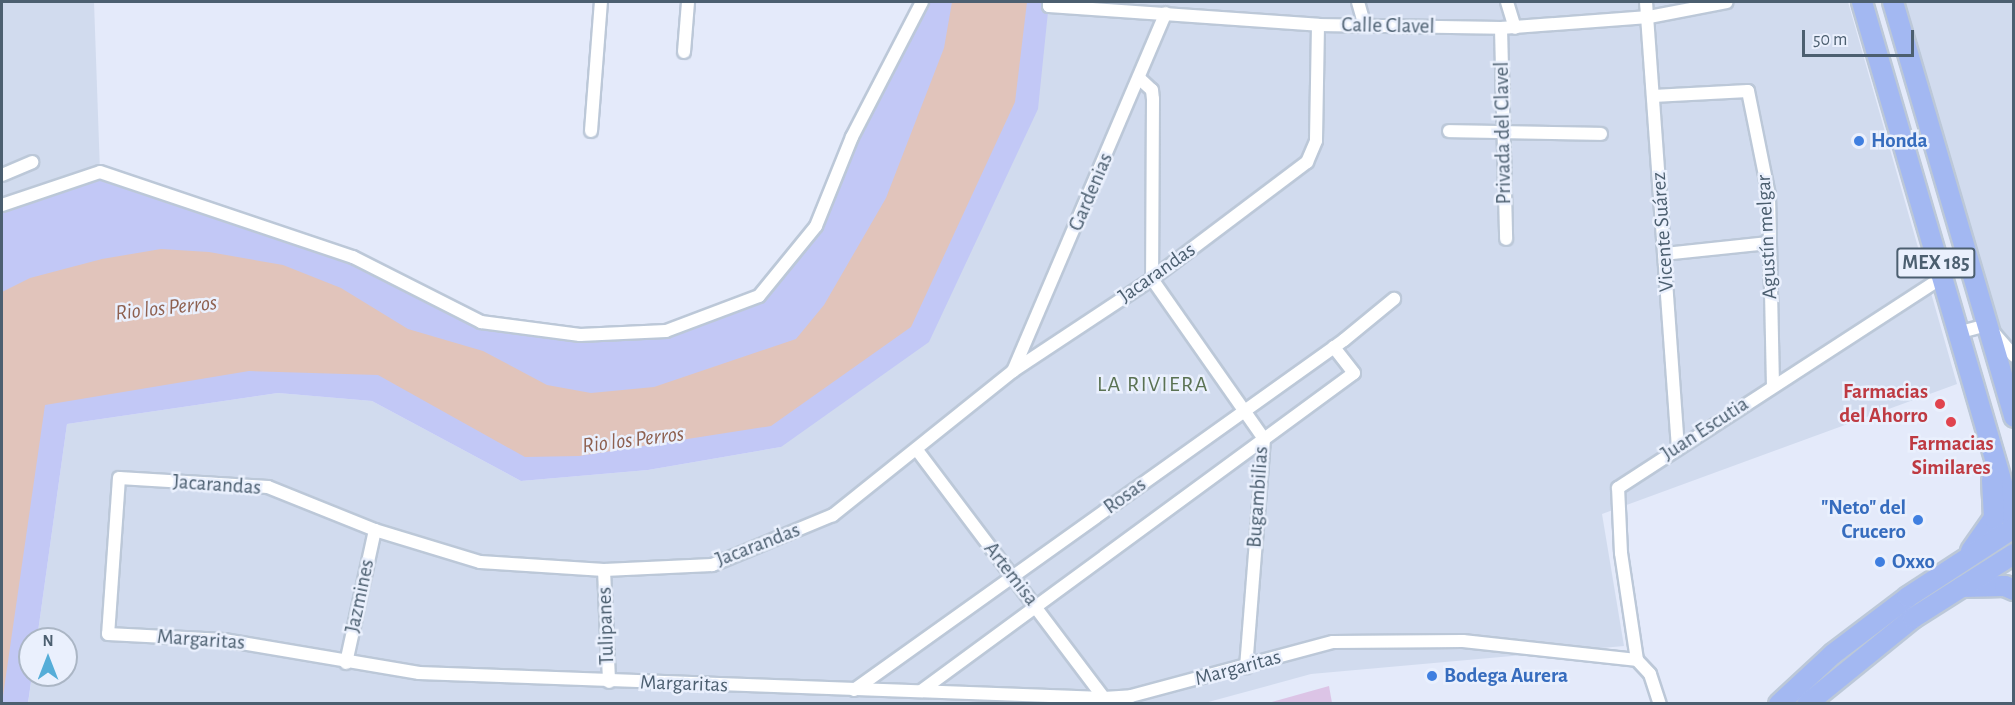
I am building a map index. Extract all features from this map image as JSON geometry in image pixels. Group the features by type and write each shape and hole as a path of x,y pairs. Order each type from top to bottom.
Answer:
{"main road":[{"name":"MEX 185","path":"1862,2 2013,524"},
{"name":"MEX 185","path":"1893,2 2013,417"},
{"path":"1964,561 1994,518 1991,453"},
{"path":"1779,704 1833,654 2013,528"},
{"path":"1806,704 1913,618 2013,554"},
{"path":"1962,587 2005,586 2013,590"}],"street":[{"path":"591,131 601,2"},
{"path":"684,52 688,2"},
{"path":"2,205 100,172 353,257 481,322 580,335 666,331 759,296 816,225 852,137 922,2"},
{"path":"1358,2 1365,26"},
{"path":"1507,2 1515,28"},
{"name":"Vicente Suárez","path":"1646,2 1649,17 1678,446"},
{"name":"Calle Clavel","path":"1049,4 1318,25 1515,28 1649,17 1727,2"},
{"name":"Gardenias","path":"1014,371 1140,79 1166,13"},
{"name":"Jacarandas","path":"108,634 119,478 268,487 375,530 480,562 604,570 712,564 832,515 1014,371 1152,279 1312,155 1316,141 1318,25"},
{"name":"Privada del Clavel","path":"1502,28 1506,239"},
{"path":"1140,79 1152,90 1154,99 1152,279"},
{"name":"Agustín melgar","path":"1653,96 1748,91 1769,195 1773,385"},
{"path":"1449,130 1601,134"},
{"path":"2,175 33,162"},
{"path":"1664,254 1769,243"},
{"name":"Juan Escutia","path":"1637,660 1616,495 1620,486 1678,446 1941,278"},
{"name":"Bugambilias","path":"1152,279 1247,410 1264,439 1246,667"},
{"name":"Rosas","path":"854,690 1247,410 1394,299"},
{"path":"1957,333 1987,325 2013,356"},
{"name":"Rosas","path":"921,692 1354,373 1334,346"},
{"name":"Artemisa","path":"917,450 1037,606 1104,698"},
{"name":"Jazmines","path":"346,663 375,530"},
{"name":"Tulipanes","path":"604,570 609,682"},
{"name":"Margaritas","path":"108,634 224,640 346,663 419,673 609,682 1104,698 1131,696 1333,642 1463,641 1637,660"},
{"path":"1637,660 1650,674 1660,704"}],"shaded area":[{"path":"2,2 94,2 100,172 2,205"},
{"path":"1047,2 1848,2 1957,384 1602,514 1624,646 1311,674 1201,704 28,704 30,687 78,687 78,627 39,627 67,424 278,393 372,401 521,481 648,470 781,447"},
{"path":"1899,2 2013,2 2013,379"},
{"path":"1329,686 1332,703 1268,703"}],"sand":[{"path":"922,2 1049,2 1038,109 929,342 781,447 648,470 521,481 372,401 278,393 67,424 39,627 18,627 18,687 30,687 28,703 2,703 2,205 100,172 353,257 481,322 580,335 666,331 759,296 816,226"}],"water":[{"name":"Rio los Perros","path":"952,2 1027,2 1015,102 911,327 771,426 579,456 525,457 378,375 249,371 45,405 2,703 2,292 30,278 102,259 161,249 209,252 283,265 341,288 408,329 483,351 547,385 591,393 654,387 796,339 824,305 886,198 944,48"}],"place":[{"name":"Honda","path":"1859,141"},
{"name":"Farmacias del Ahorro","path":"1940,404"},
{"name":"Farmacias Similares","path":"1951,422"},
{"name":"\"Neto\" del Crucero","path":"1918,520"},
{"name":"Oxxo","path":"1880,562"},
{"name":"Bodega Aurera","path":"1432,676"}],"district":[{"name":"LA RIVIERA","path":"1153,385"}]}
